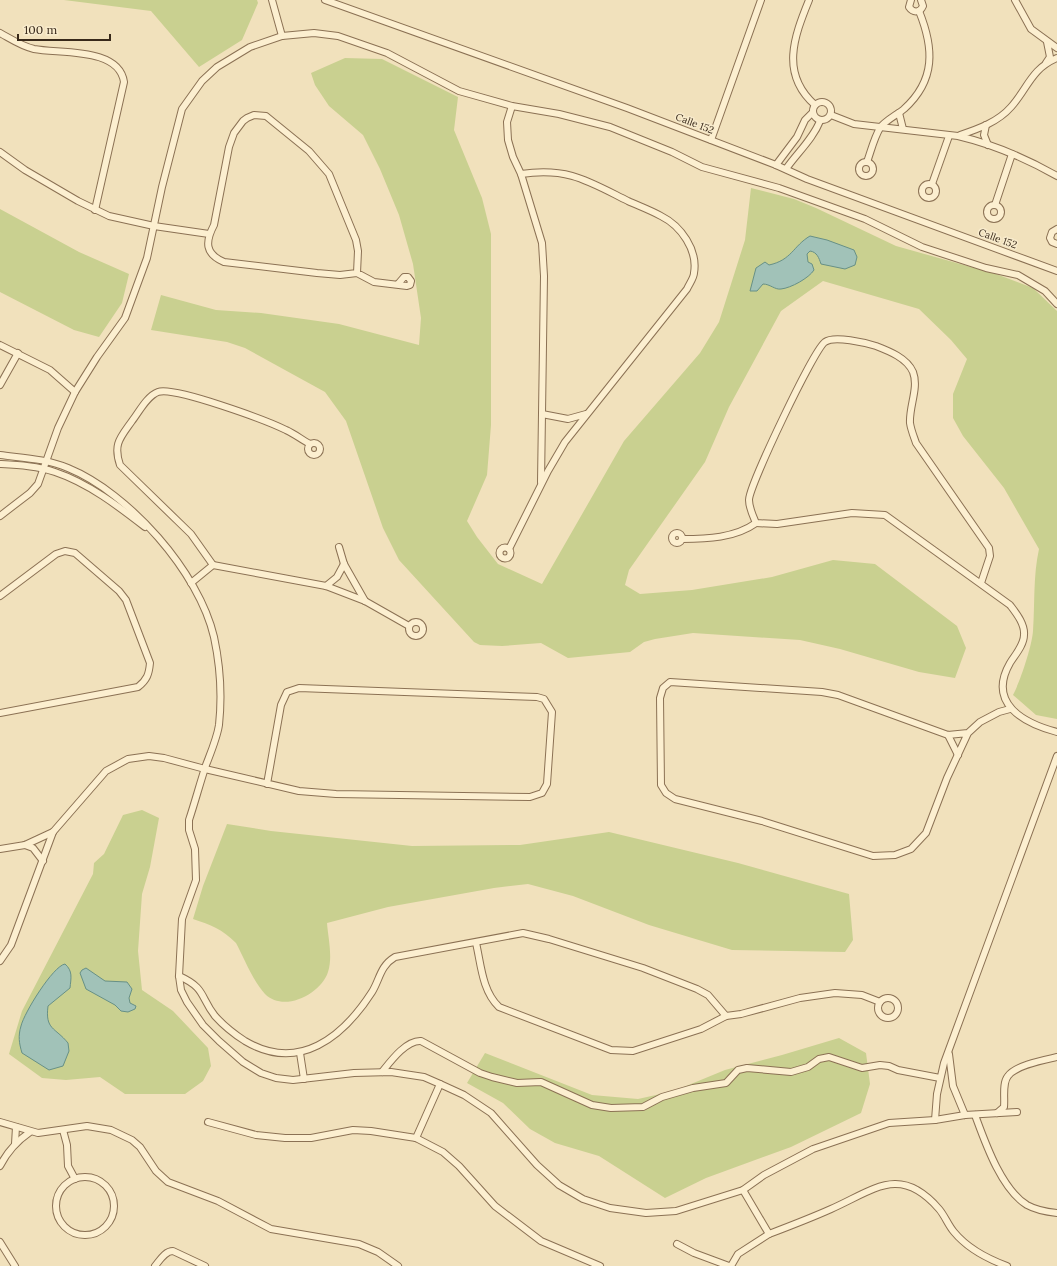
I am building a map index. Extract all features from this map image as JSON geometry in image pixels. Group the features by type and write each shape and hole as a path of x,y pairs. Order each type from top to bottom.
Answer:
{"street":[{"path":"272,0 282,36"},
{"name":"Calle 152","path":"325,0 711,140 786,169 807,179 1057,271"},
{"path":"711,140 761,0"},
{"path":"809,0 796,31 792,53 795,74 799,84 803,92 815,105"},
{"path":"911,0 909,4 910,9 914,12 918,11 923,6 921,0"},
{"path":"1015,0 1031,29 1057,48"},
{"path":"868,162 880,126 899,113 915,97 924,83 930,60 926,32 918,11"},
{"path":"0,33 20,45 34,49 102,58 114,64 120,70 124,82 95,210"},
{"path":"0,516 38,484 58,428 75,392 97,357 125,318 147,258 182,109 202,81 232,56 250,47 282,36 314,33 338,36 362,43 387,53 459,91 512,106 559,114 610,127 672,152 702,167 779,188 865,219 922,248 986,268 1018,275 1045,291 1057,304"},
{"path":"958,136 986,125 1011,108 1032,76 1046,63 1050,57 1047,42"},
{"path":"1046,63 1057,58"},
{"path":"776,165 797,137 805,120 812,113 815,105 821,102 827,104 831,109 831,115 826,120 820,121 815,118 812,113"},
{"path":"512,106 507,122 508,140 513,157 521,174 542,243 544,276 541,484"},
{"path":"899,113 903,130"},
{"path":"357,273 358,251 356,240 329,174 309,151 266,116 254,115 247,118 234,133 229,147 214,225 209,234 208,247 211,255 224,262 317,274 340,275 357,273 374,282 398,284"},
{"path":"831,115 854,124 958,136 1012,154 1057,176"},
{"path":"786,169 801,148 816,133 820,121"},
{"path":"986,125 984,135 988,145"},
{"path":"932,184 949,136"},
{"path":"0,152 25,170 95,210 109,216 154,226 209,234"},
{"path":"995,205 1012,154"},
{"path":"509,549 541,484 565,442 687,289 694,274 695,261 688,242 678,228 663,216 586,180 567,174 553,171 521,174"},
{"path":"1057,230 1052,232 1050,236 1052,242 1057,244"},
{"path":"756,523 749,500 752,490 766,456 817,352 826,341 835,339 868,344 888,350 902,359 912,371 915,382 910,423 912,433 916,443 989,548 990,556 981,583"},
{"path":"0,345 18,352 50,370 75,392"},
{"path":"0,385 18,352"},
{"path":"310,444 288,430 267,421 177,392 159,392 151,396 119,440 116,454 120,465 191,534 213,565 326,586 365,601 409,626"},
{"path":"542,414 568,419 586,414"},
{"path":"0,455 45,461 69,468 119,498 136,513 156,536 191,583 198,595 214,636 219,669 219,725 189,820 195,849 196,880 182,919 179,976 182,990 193,1012 203,1025 231,1052 261,1073 276,1078 304,1079 354,1073 382,1072 424,1077 464,1095 491,1113 538,1165 559,1185 582,1199 610,1208 646,1213 676,1211 743,1190 764,1175 813,1149 889,1123 935,1120 965,1115 1017,1112"},
{"path":"0,464 43,469 67,476 108,500 156,536"},
{"path":"682,539 698,539 743,532 756,523 776,524 852,512 885,515 1010,605 1020,620 1024,636 1004,678 1004,695 1010,709 1027,722 1057,732"},
{"path":"339,547 344,564 365,601"},
{"path":"0,596 56,554 65,551 75,553 119,591 126,600 150,663 149,673 145,681 138,687 0,713"},
{"path":"326,586 337,577 344,564"},
{"path":"191,583 213,565"},
{"path":"968,733 948,735 830,694 774,688 670,682 663,688 660,698 661,785 666,793 674,799 762,821 873,856 895,855 911,848 926,833 947,778 968,733 980,722 999,712 1010,709"},
{"path":"0,962 11,944 53,832 106,771 128,759 149,756 164,758 205,770 267,784 300,791 336,794 530,797 542,793 548,784 552,712 544,699 536,697 299,688 287,692 281,705 267,784"},
{"path":"948,735 958,755"},
{"path":"935,1120 940,1078 1057,756"},
{"path":"0,849 25,845 53,832"},
{"path":"25,845 33,848 43,862"},
{"path":"179,976 199,988 214,1015 228,1030 247,1042 268,1050 300,1052 326,1042 354,1017 373,990 387,962 395,958 523,933 549,939 643,968 697,989 708,995 726,1016"},
{"path":"476,943 489,996 499,1007 611,1050 633,1051 701,1029 726,1016 741,1014 800,998 835,993 862,995 880,1002"},
{"path":"382,1072 405,1048 417,1041 492,1077 517,1083 541,1082 592,1105 611,1108 642,1107 662,1097 693,1088 726,1083 738,1070 747,1068 791,1072 808,1067 819,1059 829,1058 862,1068 880,1065 889,1066 898,1070 940,1078"},
{"path":"300,1052 304,1079"},
{"path":"949,1052 953,1086 965,1115"},
{"path":"997,1114 1004,1107 1005,1084 1008,1076 1017,1069 1057,1057"},
{"path":"416,1138 440,1084"},
{"path":"975,1115 992,1159 1018,1197 1027,1204 1043,1211 1057,1213"},
{"path":"0,1122 30,1132 46,1134 87,1126 111,1130 132,1140 140,1147 156,1171 168,1182 218,1201 271,1229 359,1244 378,1252 398,1266"},
{"path":"208,1122 256,1135 284,1138 311,1138 353,1130 371,1130 416,1138 443,1152 459,1166 495,1206 541,1241 600,1266"},
{"path":"15,1144 16,1127"},
{"path":"63,1130 68,1166 75,1179"},
{"path":"0,1166 5,1156 15,1144 30,1132"},
{"path":"85,1177 95,1179 104,1184 112,1196 114,1211 111,1221 96,1234 87,1235 73,1232 63,1224 58,1216 56,1208 61,1190 75,1179 85,1177"},
{"path":"677,1244 694,1253 730,1266 738,1254 769,1234 832,1209 866,1191 887,1185 907,1185 924,1194 940,1210 954,1232 973,1250 1007,1266"},
{"path":"743,1190 769,1234"},
{"path":"0,1242 15,1266"},
{"path":"156,1266 169,1251 173,1251 205,1266"}],"green space":[{"path":"64,0 257,0 258,3 242,40 199,67 151,11"},
{"path":"345,58 382,59 458,97 454,130 482,198 491,234 491,425 487,475 467,521 477,537 498,564 542,584 624,441 700,353 719,322 745,240 751,188 794,199 896,246 996,274 1033,288 1057,311 1057,719 1036,715 1013,695 1025,664 1032,638 1035,579 1039,549 1004,488 963,436 953,418 953,394 967,359 951,340 919,309 823,281 781,311 729,407 705,462 629,570 625,585 640,594 692,590 772,577 833,560 875,564 957,626 966,648 955,678 919,672 840,649 800,640 693,633 644,642 630,652 568,658 541,643 502,646 480,645 474,642 399,560 383,528 346,421 325,392 245,348 227,342 151,330 161,295 216,310 261,313 339,324 419,345 421,318 413,264 399,215 380,169 363,135 329,106 315,85 311,73"},
{"path":"0,209 79,252 129,274 122,303 99,337 74,330 0,292"},
{"path":"142,810 159,818 150,867 142,894 138,951 142,990 173,1011 208,1048 211,1066 203,1081 185,1094 125,1094 100,1077 66,1080 42,1078 9,1054 22,1011 93,874 94,863 104,854 123,815"},
{"path":"227,824 271,831 412,846 520,845 609,832 738,863 849,894 853,940 845,952 732,950 649,925 573,896 528,884 494,888 388,907 327,923 330,960 328,972 324,980 310,994 291,1001 282,1002 273,999 265,994 261,989 236,943 231,938 216,928 193,919 203,886"},
{"path":"839,1038 866,1053 870,1084 861,1113 791,1147 706,1178 665,1198 599,1156 555,1143 530,1129 503,1103 467,1083 485,1053 592,1095 638,1099 674,1091 725,1070"}],"water":[{"path":"810,236 827,240 854,250 857,257 855,265 845,269 821,264 816,254 810,251 807,254 808,262 812,264 814,270 795,285 779,289 763,284 757,291 750,291 756,268 765,262 769,265 783,260"},
{"path":"65,964 70,972 70,988 48,1006 47,1014 52,1028 68,1043 69,1051 63,1066 49,1070 22,1053 19,1033 23,1020 33,1001 53,973"},
{"path":"86,968 105,981 127,982 132,989 129,998 130,1003 136,1006 135,1009 128,1012 121,1011 115,1005 86,989 80,973"}]}
